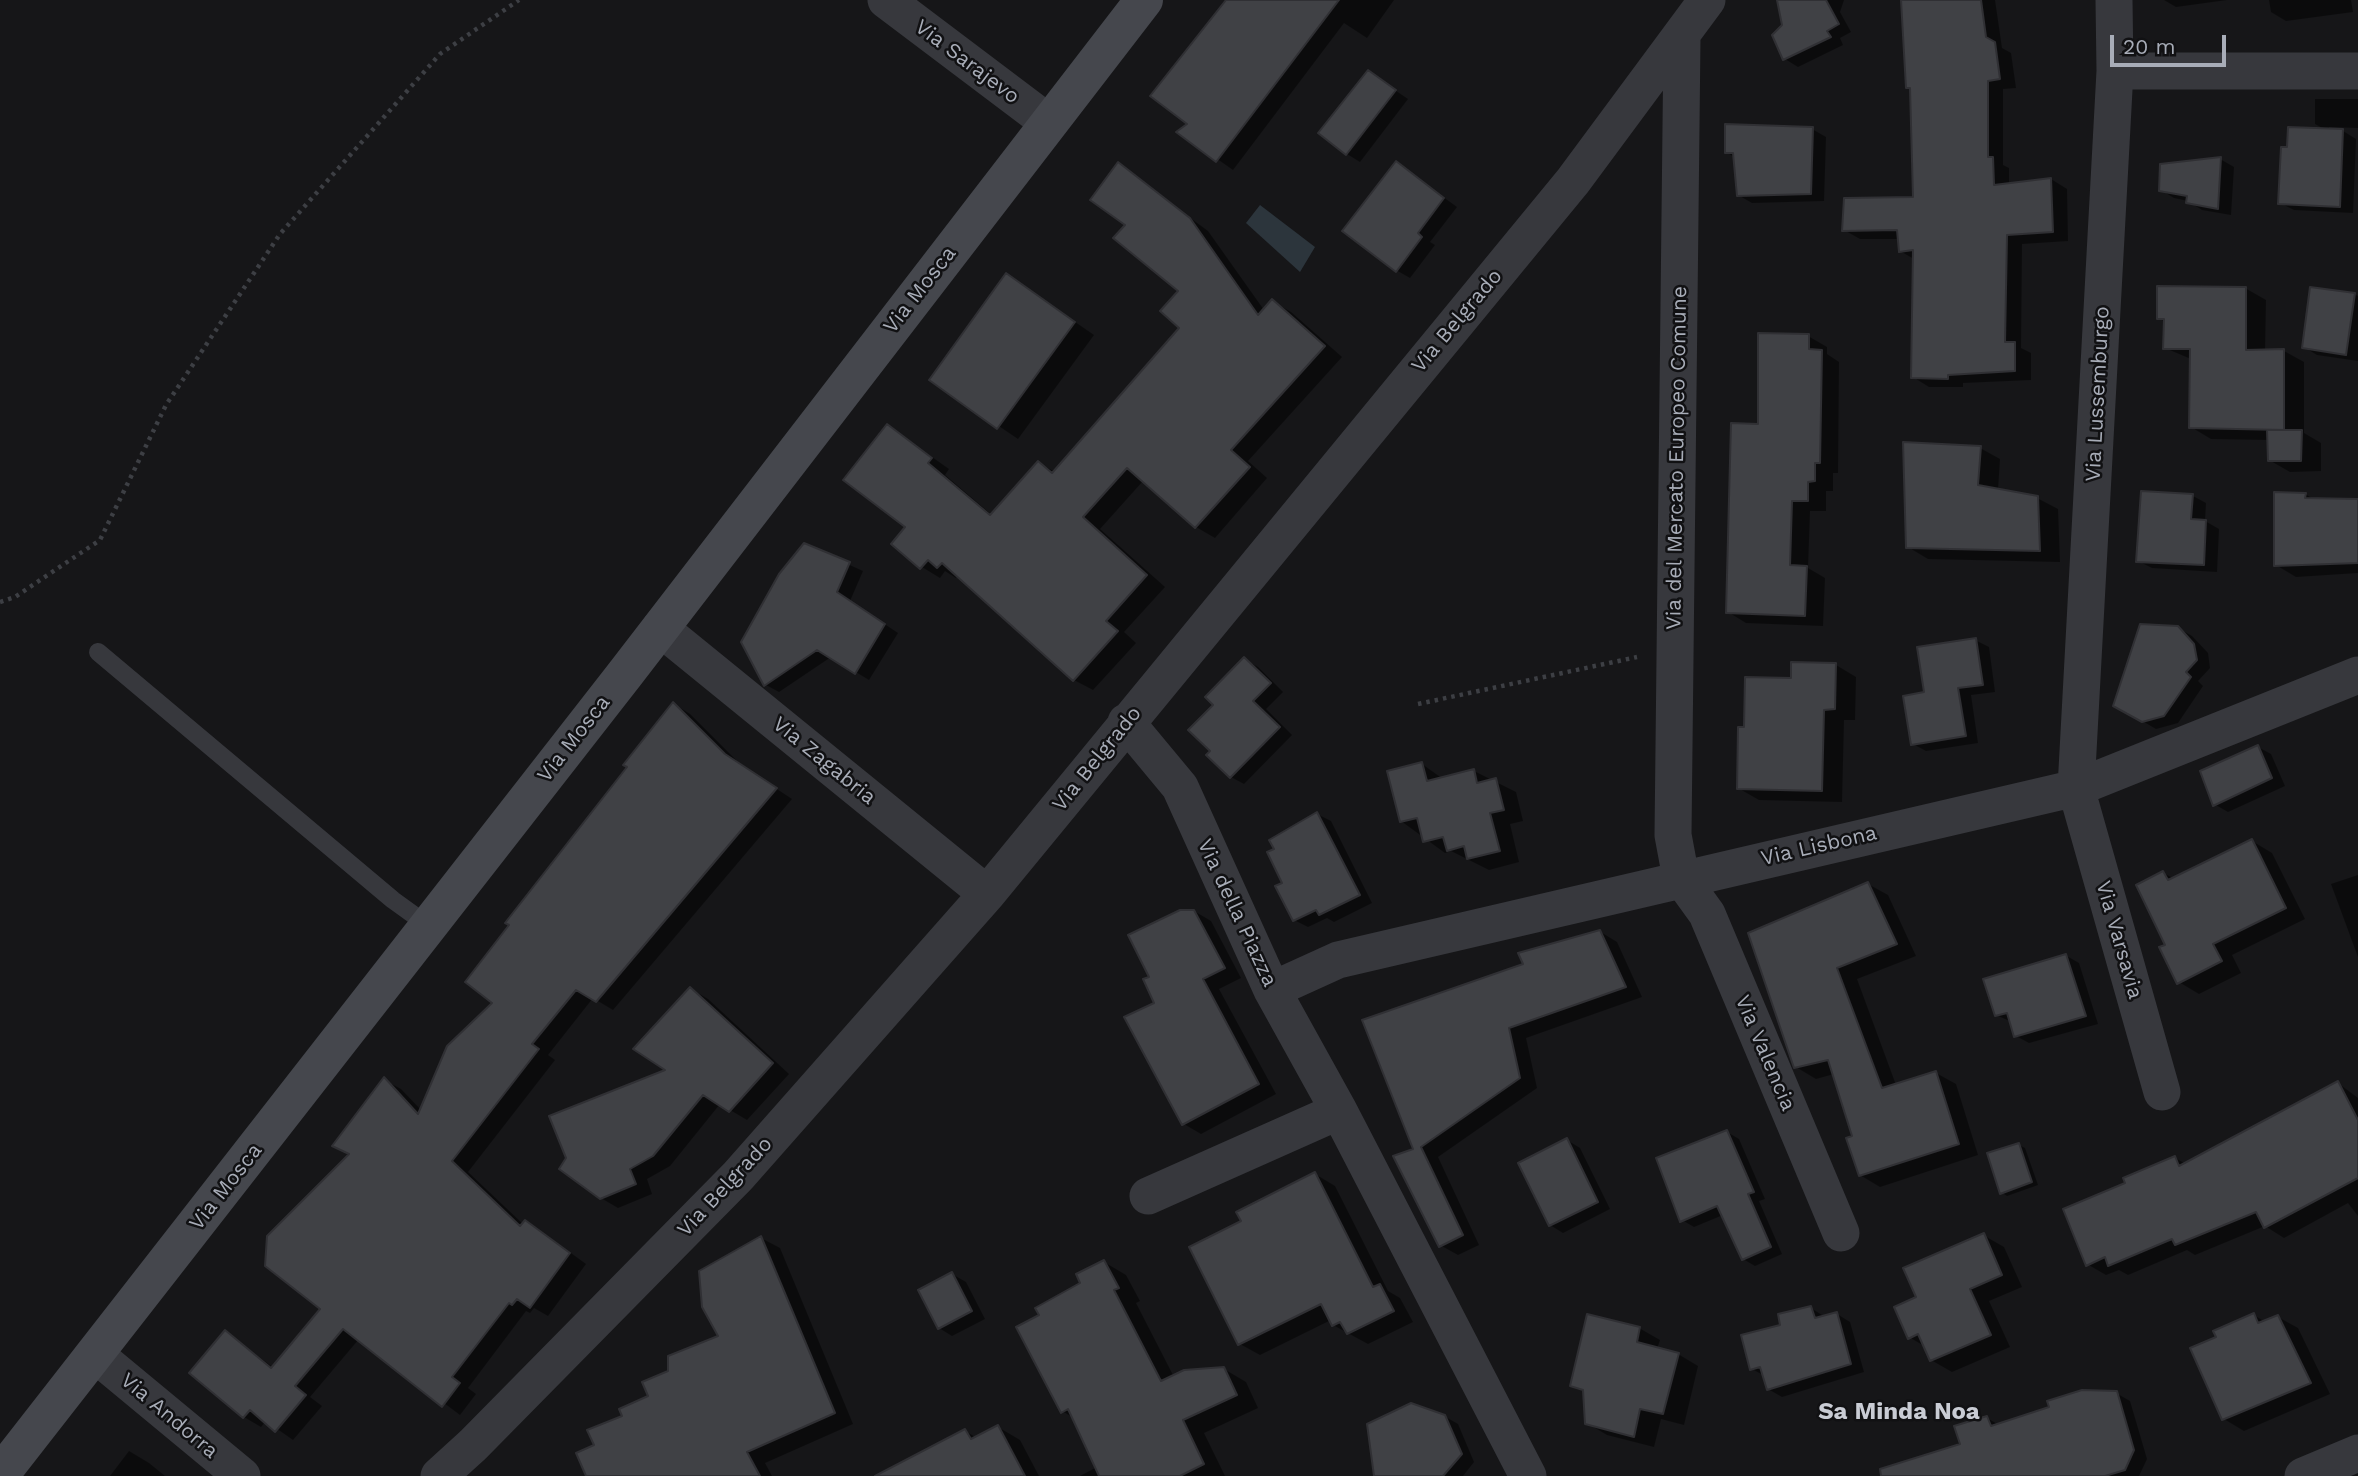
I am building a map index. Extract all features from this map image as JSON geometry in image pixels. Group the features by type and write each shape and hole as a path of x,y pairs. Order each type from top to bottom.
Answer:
{"street":[{"name":"Via Sarajevo","path":"886,0 1049,123"},
{"name":"Via Mosca","path":"0,1475 429,926 1144,0"},
{"name":"Via Belgrado","path":"439,1476 473,1446 738,1176 987,894 1573,181 1707,0"},
{"name":"Via Lussemburgo","path":"2076,788 2115,71 2114,0"},
{"name":"Via del Mercato Europeo Comune","path":"1681,878 1674,835 1682,37"},
{"path":"2115,71 2358,71"},
{"name":"Via Zagabria","path":"660,628 987,894"},
{"name":"Via Lisbona","path":"1272,990 1338,960 2076,788 2358,675"},
{"name":"Via della Piazza","path":"1126,722 1180,788 1272,990 1339,1111 1528,1476"},
{"name":"Via Varsavia","path":"2076,788 2162,1092"},
{"name":"Via Valencia","path":"1681,878 1707,914 1841,1233"},
{"path":"1148,1196 1339,1111"},
{"name":"Via Andorra","path":"96,1355 242,1476"},
{"path":"2303,1476 2358,1453"}],"lane":[{"path":"98,652 382,891 429,926"}],"path":[{"path":"0,602 15,597 100,540 166,405 280,234 440,54 519,0"},
{"path":"1418,704 1675,648"}],"shaded area":[{"path":"1260,205 1315,247 1300,272 1246,223"}],"building":[{"path":"1226,0 1339,0 1216,162 1176,132 1187,124 1150,96"},
{"path":"1777,0 1826,0 1839,24 1827,31 1831,37 1783,60 1772,35 1782,25"},
{"path":"1901,0 1981,0 1986,37 1995,42 2000,79 1988,81 1988,157 1993,157 1994,185 2051,178 2053,232 2007,235 2005,342 2015,342 2015,371 1948,375 1948,379 1911,378 1913,250 1899,252 1897,230 1842,231 1844,198 1913,197 1910,88 1906,88"},
{"path":"1368,70 1396,90 1346,155 1318,133"},
{"path":"1725,124 1813,127 1811,194 1737,196 1733,153 1725,153"},
{"path":"2288,127 2343,129 2340,207 2278,204 2281,147 2287,147"},
{"path":"2221,157 2218,209 2186,203 2187,196 2159,191 2160,164"},
{"path":"1396,161 1444,198 1418,233 1422,237 1396,272 1342,231"},
{"path":"1118,162 1190,218 1258,315 1272,299 1325,346 1231,450 1250,467 1195,528 1127,468 1083,517 1147,575 1106,621 1118,631 1073,681 942,563 937,568 928,560 920,569 891,544 905,527 843,480 887,424 932,458 928,463 990,515 1038,461 1052,473 1179,328 1160,311 1178,291 1113,238 1125,225 1090,200"},
{"path":"1006,273 1075,322 997,429 929,380"},
{"path":"2157,286 2246,287 2246,350 2284,349 2284,430 2189,428 2190,349 2163,349 2164,319 2157,319"},
{"path":"2310,287 2355,293 2346,355 2302,348"},
{"path":"1758,333 1809,334 1809,349 1822,350 1820,463 1815,463 1815,481 1808,482 1808,501 1792,501 1790,565 1807,566 1805,616 1726,613 1731,423 1758,424"},
{"path":"2267,430 2302,430 2301,461 2268,461"},
{"path":"1903,442 1981,446 1978,485 2038,496 2040,551 1906,548"},
{"path":"2141,491 2193,494 2191,519 2206,520 2204,565 2136,562"},
{"path":"2274,492 2306,493 2305,498 2358,499 2358,563 2274,566"},
{"path":"804,543 850,562 837,592 885,624 855,674 817,650 764,686 741,642 779,574"},
{"path":"2140,624 2178,626 2194,644 2197,660 2186,672 2191,677 2164,716 2142,722 2113,706"},
{"path":"1976,638 1983,685 1958,688 1966,736 1911,745 1903,696 1924,692 1917,647"},
{"path":"1244,657 1271,683 1253,701 1280,727 1230,778 1206,755 1210,751 1188,730 1213,705 1205,697"},
{"path":"1791,662 1836,663 1835,709 1824,710 1822,791 1737,789 1738,727 1744,727 1745,677 1791,678"},
{"path":"673,702 725,754 777,788 596,1002 576,990 532,1044 539,1049 452,1161 520,1226 525,1220 570,1253 530,1308 517,1299 512,1305 509,1303 452,1377 460,1383 442,1407 343,1329 295,1386 306,1395 275,1432 250,1410 243,1418 189,1373 225,1330 271,1368 320,1309 265,1266 267,1236 349,1154 332,1146 384,1077 418,1114 447,1046 492,1003 465,982 509,925 505,923 627,767 623,765"},
{"path":"2258,745 2272,778 2213,806 2200,771"},
{"path":"1422,762 1427,781 1474,769 1477,783 1496,778 1504,810 1490,813 1500,851 1467,859 1464,846 1447,851 1443,837 1423,842 1417,818 1400,822 1387,771"},
{"path":"1317,812 1360,895 1319,915 1316,910 1293,921 1275,886 1282,883 1267,852 1274,849 1269,840"},
{"path":"2252,839 2286,908 2213,944 2222,961 2177,984 2159,947 2165,945 2136,885 2163,871 2168,880"},
{"path":"1868,882 1897,944 1837,968 1882,1088 1936,1071 1959,1144 1859,1176 1846,1138 1852,1136 1828,1060 1794,1068 1748,933"},
{"path":"1180,910 1194,910 1225,968 1203,979 1259,1084 1182,1125 1124,1017 1154,1003 1143,979 1149,977 1128,935"},
{"path":"1600,930 1626,987 1509,1028 1520,1078 1421,1147 1463,1235 1439,1247 1393,1156 1413,1149 1362,1020 1523,964 1518,953"},
{"path":"2066,954 2086,1016 2014,1037 2007,1013 1995,1016 1983,979"},
{"path":"690,987 773,1063 729,1112 703,1095 653,1156 630,1169 636,1184 600,1199 559,1169 566,1158 549,1116 665,1070 633,1049"},
{"path":"2338,1081 2358,1120 2358,1178 2264,1228 2256,1212 2175,1245 2172,1239 2108,1266 2105,1257 2086,1266 2063,1209 2125,1183 2123,1178 2175,1156 2179,1166"},
{"path":"1727,1130 1754,1192 1748,1194 1771,1247 1742,1260 1717,1206 1680,1222 1656,1158"},
{"path":"1567,1138 1598,1202 1549,1226 1518,1163"},
{"path":"2019,1143 2032,1182 2000,1194 1987,1153"},
{"path":"1315,1172 1373,1287 1380,1284 1394,1311 1347,1334 1340,1322 1332,1326 1321,1304 1238,1345 1189,1247 1241,1221 1236,1212"},
{"path":"1984,1233 2002,1275 1970,1289 1991,1335 1930,1361 1918,1334 1908,1339 1894,1307 1916,1297 1903,1268"},
{"path":"761,1236 835,1413 747,1452 760,1476 586,1476 576,1453 594,1445 587,1430 622,1416 619,1409 648,1396 642,1382 668,1371 668,1356 718,1336 702,1307 699,1271"},
{"path":"1104,1260 1119,1288 1114,1290 1161,1381 1184,1370 1224,1367 1237,1395 1183,1420 1204,1464 1180,1476 1099,1476 1068,1409 1061,1413 1016,1327 1039,1315 1035,1308 1080,1283 1076,1274"},
{"path":"952,1272 972,1311 938,1329 918,1290"},
{"path":"1811,1306 1815,1318 1837,1312 1851,1364 1767,1390 1760,1367 1750,1370 1741,1335 1780,1325 1778,1314"},
{"path":"2254,1313 2258,1323 2278,1315 2311,1383 2222,1420 2190,1348 2216,1337 2213,1331"},
{"path":"1587,1314 1640,1327 1637,1342 1679,1353 1663,1414 1640,1409 1634,1437 1585,1424 1583,1390 1570,1386"},
{"path":"2082,1390 2117,1391 2134,1450 2125,1470 2105,1476 1881,1476 1880,1469 1960,1444 1954,1426 1987,1416 1991,1426 2049,1407 2047,1401"},
{"path":"1411,1403 1445,1415 1462,1454 1443,1476 1374,1476 1367,1424"},
{"path":"998,1425 1025,1476 875,1476 965,1429 971,1439"}],"district":[{"name":"Sa Minda Noa","path":"1899,1412"}]}
